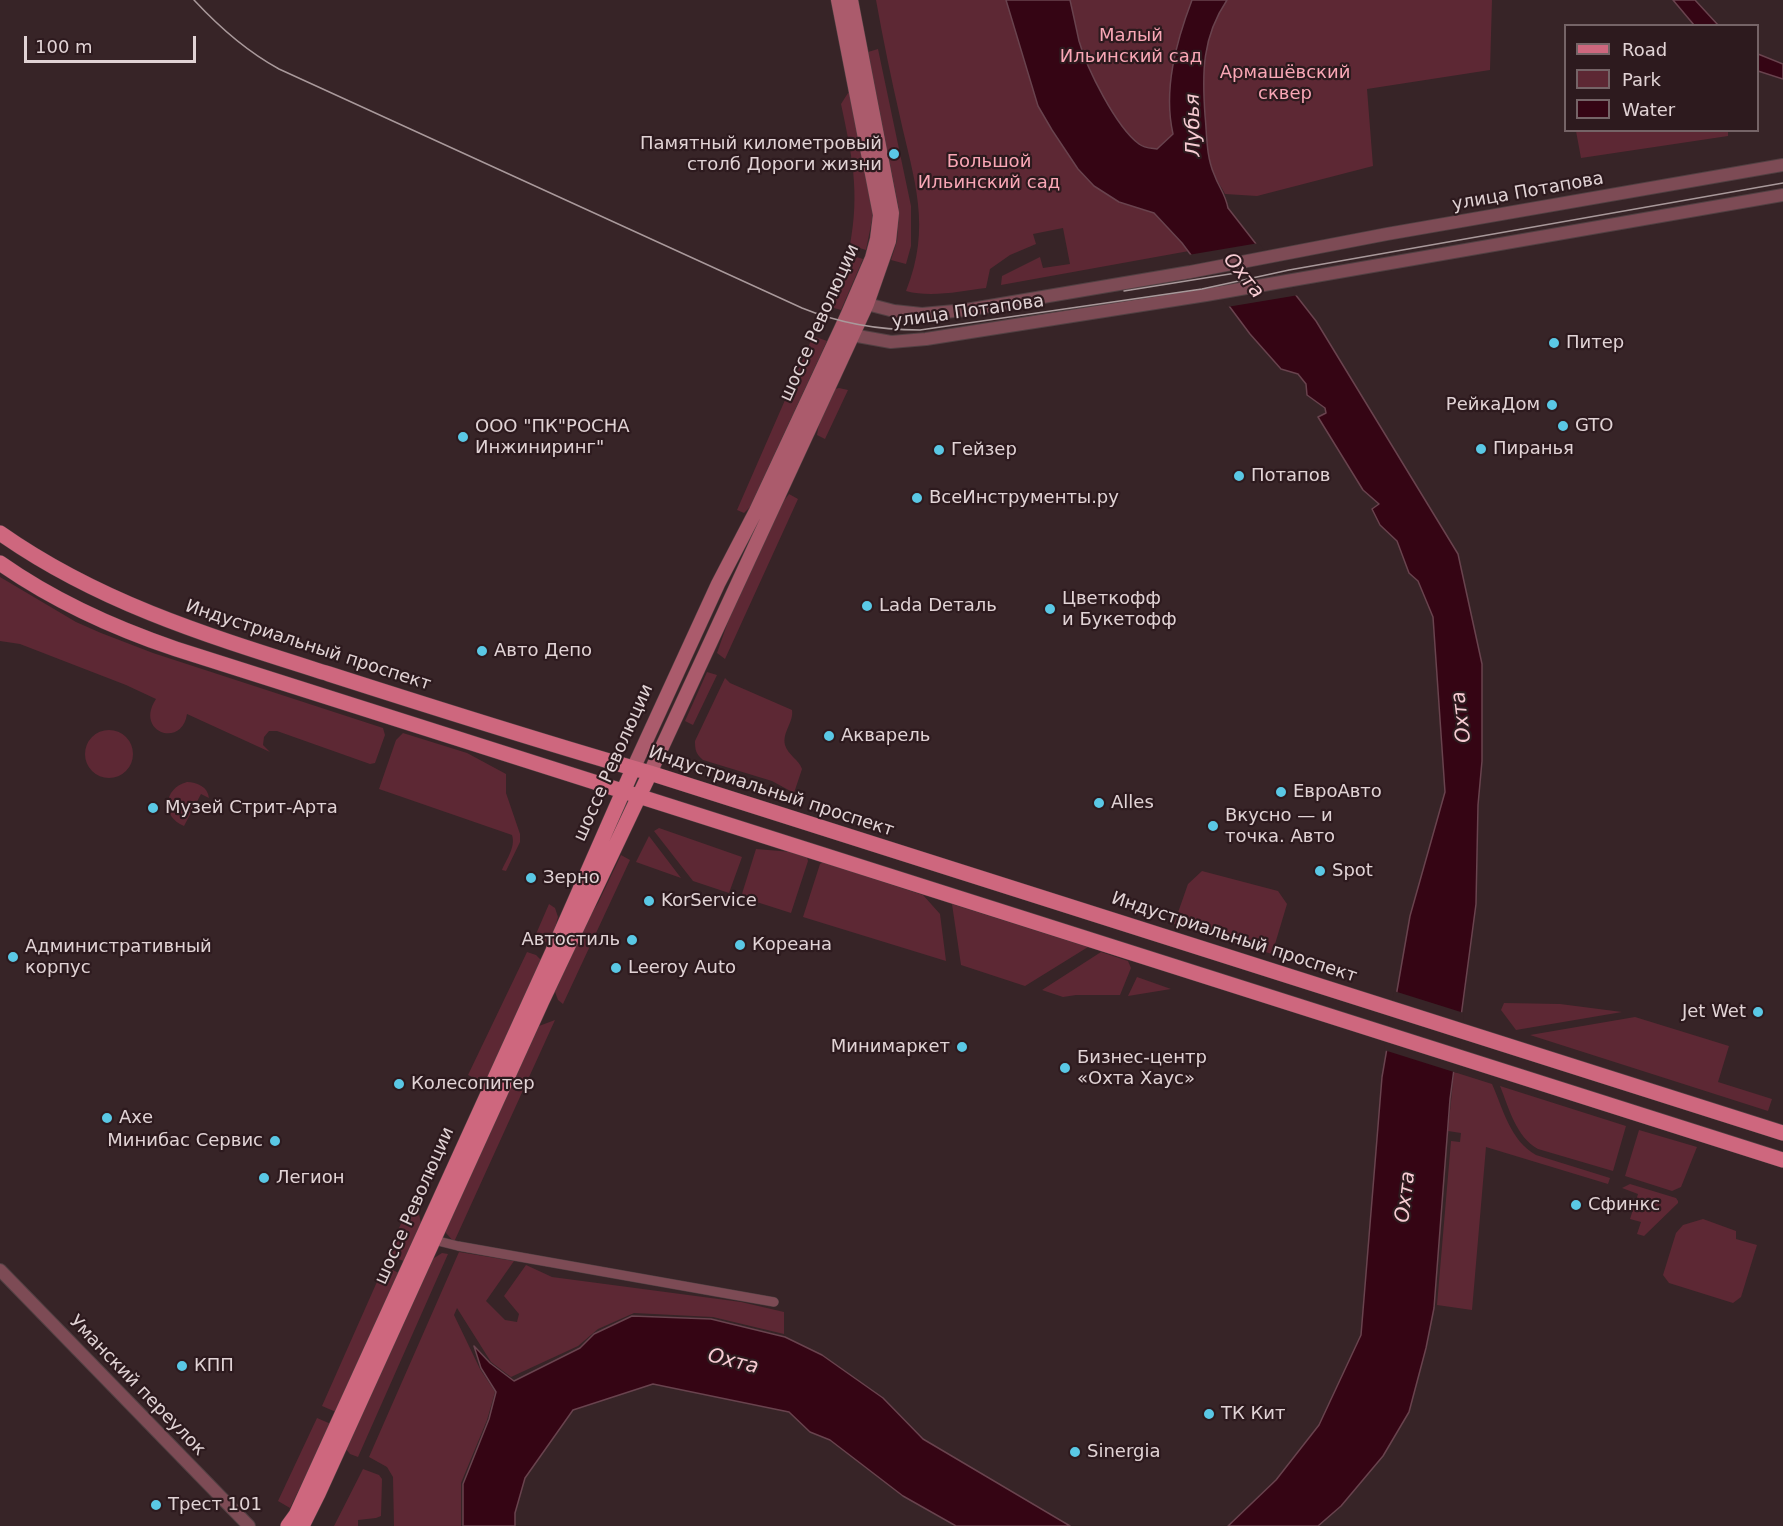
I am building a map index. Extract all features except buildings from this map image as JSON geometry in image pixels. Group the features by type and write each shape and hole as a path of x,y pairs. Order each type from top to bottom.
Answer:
{"main road":[{"name":"шоссе Революции","path":"302,1526 318,1494 633,769 717,584 756,511 872,258 880,215 838,0"},
{"name":"шоссе Революции","path":"288,1526 296,1515 597,883 640,798 733,590 867,303 889,241 892,213 851,0"},
{"name":"улица Потапова","path":"847,316 867,303"},
{"path":"847,316 852,335"},
{"name":"Индустриальный проспект","path":"0,533 52,566 143,612 241,646 1467,1032"},
{"path":"0,563 74,608 143,638 1783,1160"},
{"path":"1361,1026 1366,1001"},
{"path":"1462,1058 1467,1032 1783,1133"}],"street":[{"name":"улица Потапова","path":"867,303 894,311 922,314 966,310 1783,165"},
{"name":"улица Потапова","path":"852,335 878,341 902,342 1206,295 1783,195"},
{"path":"428,1238 458,1246 774,1302"},
{"name":"Уманский переулок","path":"0,1270 249,1526"}],"green space":[{"name":"Большой Ильинский сад","path":"876,0 1006,0 1038,106 1078,169 1094,186 1154,213 1189,251 1001,285 1002,276 1040,257 1043,268 1070,264 1063,228 1033,234 1036,244 1010,255 990,269 986,288 936,294 906,291 914,268 918,246 918,204"},
{"name":"Малый Ильинский сад","path":"1070,0 1192,0 1176,49 1170,83 1170,117 1173,134 1157,149 1141,145 1130,136 1103,97 1083,53"},
{"name":"Армашёвский сквер","path":"1227,0 1492,0 1490,70 1367,89 1373,166 1257,196 1225,194 1214,174 1210,160 1204,70 1208,42"},
{"path":"878,49 911,206 911,246 906,264 891,260 897,241 899,210 868,52"},
{"path":"851,92 873,215 866,250 850,245 854,208 853,174 841,104"},
{"path":"1576,132 1728,132 1728,136 1581,158"},
{"path":"847,254 863,259 841,310 827,306"},
{"path":"813,336 827,341 750,507 744,513 737,510"},
{"path":"835,389 848,390 825,439 817,435 820,418"},
{"path":"789,494 798,499 725,659 717,653 737,596 780,506"},
{"path":"0,577 76,622 101,633 153,653 383,728 385,735 375,763 370,764 277,731 269,731 264,737 263,745 270,752 187,714 183,725 177,731 161,732 151,720 151,711 156,699 20,644 0,641"},
{"path":"707,672 717,675 693,725 685,721"},
{"path":"725,678 730,683 792,710 785,745 802,769 794,793 772,781 703,760 697,754 695,741"},
{"path":"104,730 114,730 126,737 133,749 133,759 126,771 114,778 104,778 89,767 85,759 85,749 96,734"},
{"path":"403,733 467,753 506,774 506,793 520,834 520,842 506,871 502,870 512,849 512,835 379,789 396,740"},
{"path":"187,782 201,786 207,791 209,798 201,794 184,826 171,816 168,803 173,790"},
{"path":"659,828 742,857 729,893 693,881 654,831"},
{"path":"649,836 681,878 636,862"},
{"path":"756,849 792,852 807,857 808,861 791,913 741,897"},
{"path":"621,855 630,860 563,1004 558,1000 554,989 579,933 598,903"},
{"path":"823,862 923,895 940,914 946,961 803,917 820,864"},
{"path":"1202,871 1278,891 1287,904 1272,954 1174,924 1188,884"},
{"path":"549,904 555,908 558,917 552,939 543,943 533,941"},
{"path":"952,904 1088,947 1025,986 961,965"},
{"path":"527,952 536,955 542,961 487,1079 478,1080 468,1075"},
{"path":"1101,952 1128,961 1131,968 1120,995 1063,997 1042,990"},
{"path":"1137,977 1171,989 1128,996"},
{"path":"1504,1003 1560,1004 1622,1012 1516,1030 1501,1010"},
{"path":"1635,1017 1729,1046 1718,1082 1772,1099 1768,1111 1530,1035"},
{"path":"555,1020 454,1242 446,1233 446,1227 539,1026"},
{"path":"1454,1072 1492,1084 1514,1133 1527,1149 1536,1155 1610,1178 1608,1184 1486,1147 1472,1310 1437,1305 1451,1141 1460,1142 1461,1133 1448,1131"},
{"path":"1500,1086 1626,1126 1613,1171 1538,1149 1530,1144 1514,1121"},
{"path":"1639,1130 1697,1147 1681,1187 1672,1191 1625,1176"},
{"path":"1630,1184 1676,1198 1678,1201 1644,1236 1637,1234 1641,1222 1630,1219 1638,1194 1622,1188"},
{"path":"409,1207 419,1214 421,1223 404,1261 386,1255"},
{"path":"1703,1219 1736,1231 1736,1239 1757,1245 1741,1297 1733,1303 1669,1283 1663,1275 1676,1233 1683,1225"},
{"path":"459,1252 514,1261 486,1301 505,1320 517,1322 519,1314 504,1296 526,1265 552,1277 741,1302 784,1312 784,1334 713,1317 634,1313 598,1329 578,1346 511,1377 491,1362 457,1308 454,1315 480,1369 495,1392 487,1420 461,1483 461,1526 394,1526 393,1477 387,1467 369,1457"},
{"path":"442,1253 448,1254 358,1457 350,1454 345,1448 431,1260"},
{"path":"384,1266 399,1273 336,1412 322,1406"},
{"path":"317,1418 331,1424 290,1508 278,1501"},
{"path":"363,1469 379,1475 382,1479 381,1516 358,1520 358,1526 334,1526"}],"water":[{"path":"1006,0 1070,0 1083,53 1103,97 1130,136 1147,148 1157,149 1173,134 1170,117 1170,83 1176,49 1192,0 1227,0 1208,42 1204,70 1207,145 1214,174 1228,208 1316,321 1458,554 1482,664 1482,761 1478,805 1476,904 1450,1099 1434,1308 1409,1412 1383,1456 1341,1506 1318,1526 1228,1526 1276,1480 1319,1425 1361,1335 1382,1077 1410,916 1445,792 1433,617 1418,581 1409,573 1397,541 1380,525 1372,509 1379,504 1363,490 1318,417 1326,413 1325,408 1307,395 1306,384 1298,374 1281,369 1250,334 1182,243 1154,213 1119,202 1094,186 1078,169 1038,106"},
{"path":"1673,0 1695,0 1717,24 1693,24"},
{"path":"1759,54 1783,64 1783,79 1759,71"},
{"name":"Охта","path":"632,1316 711,1319 785,1337 822,1355 883,1398 923,1439 1070,1526 956,1526 903,1496 830,1440 810,1432 789,1412 653,1384 573,1410 525,1478 515,1513 515,1526 463,1526 463,1484 489,1419 496,1392 481,1368 474,1346 490,1363 514,1381 580,1348 594,1334"}],"pier":[{"path":"1259,243 1299,295 1227,307 1188,255"},
{"path":"1394,991 1464,1013 1457,1073 1384,1050"}],"tram line":[{"path":"194,0 234,38 255,55 279,69 802,308 845,322 889,329 920,330 1202,289 1289,270 1783,183"},
{"path":"1124,291 1236,273"}],"place":[{"name":"Памятный километровый столб Дороги жизни","path":"894,154"},
{"name":"Питер","path":"1554,343"},
{"name":"РейкаДом","path":"1552,405"},
{"name":"GTO","path":"1563,426"},
{"name":"ООО \"ПК\"РОСНА Инжиниринг\"","path":"463,437"},
{"name":"Пиранья","path":"1481,449"},
{"name":"Гейзер","path":"939,450"},
{"name":"Потапов","path":"1239,476"},
{"name":"ВсеИнструменты.ру","path":"917,498"},
{"name":"Lada Dеталь","path":"867,606"},
{"name":"Цветкофф и Букетофф","path":"1050,609"},
{"name":"Авто Депо","path":"482,651"},
{"name":"Акварель","path":"829,736"},
{"name":"ЕвроАвто","path":"1281,792"},
{"name":"Alles","path":"1099,803"},
{"name":"Музей Стрит-Арта","path":"153,808"},
{"name":"Вкусно — и точка. Авто","path":"1213,826"},
{"name":"Spot","path":"1320,871"},
{"name":"Зерно","path":"531,878"},
{"name":"KorService","path":"649,901"},
{"name":"Автостиль","path":"632,940"},
{"name":"Кореана","path":"740,945"},
{"name":"Административный корпус","path":"13,957"},
{"name":"Leeroy Auto","path":"616,968"},
{"name":"Jet Wet","path":"1758,1012"},
{"name":"Минимаркет","path":"962,1047"},
{"name":"Бизнес-центр «Охта Хаус»","path":"1065,1068"},
{"name":"Колесопитер","path":"399,1084"},
{"name":"Ахе","path":"107,1118"},
{"name":"Минибас Сервис","path":"275,1141"},
{"name":"Легион","path":"264,1178"},
{"name":"Сфинкс","path":"1576,1205"},
{"name":"КПП","path":"182,1366"},
{"name":"ТК Кит","path":"1209,1414"},
{"name":"Sinergia","path":"1075,1452"},
{"name":"Трест 101","path":"156,1505"}],"water label":[{"name":"Лубья","path":"1194,125"}]}
